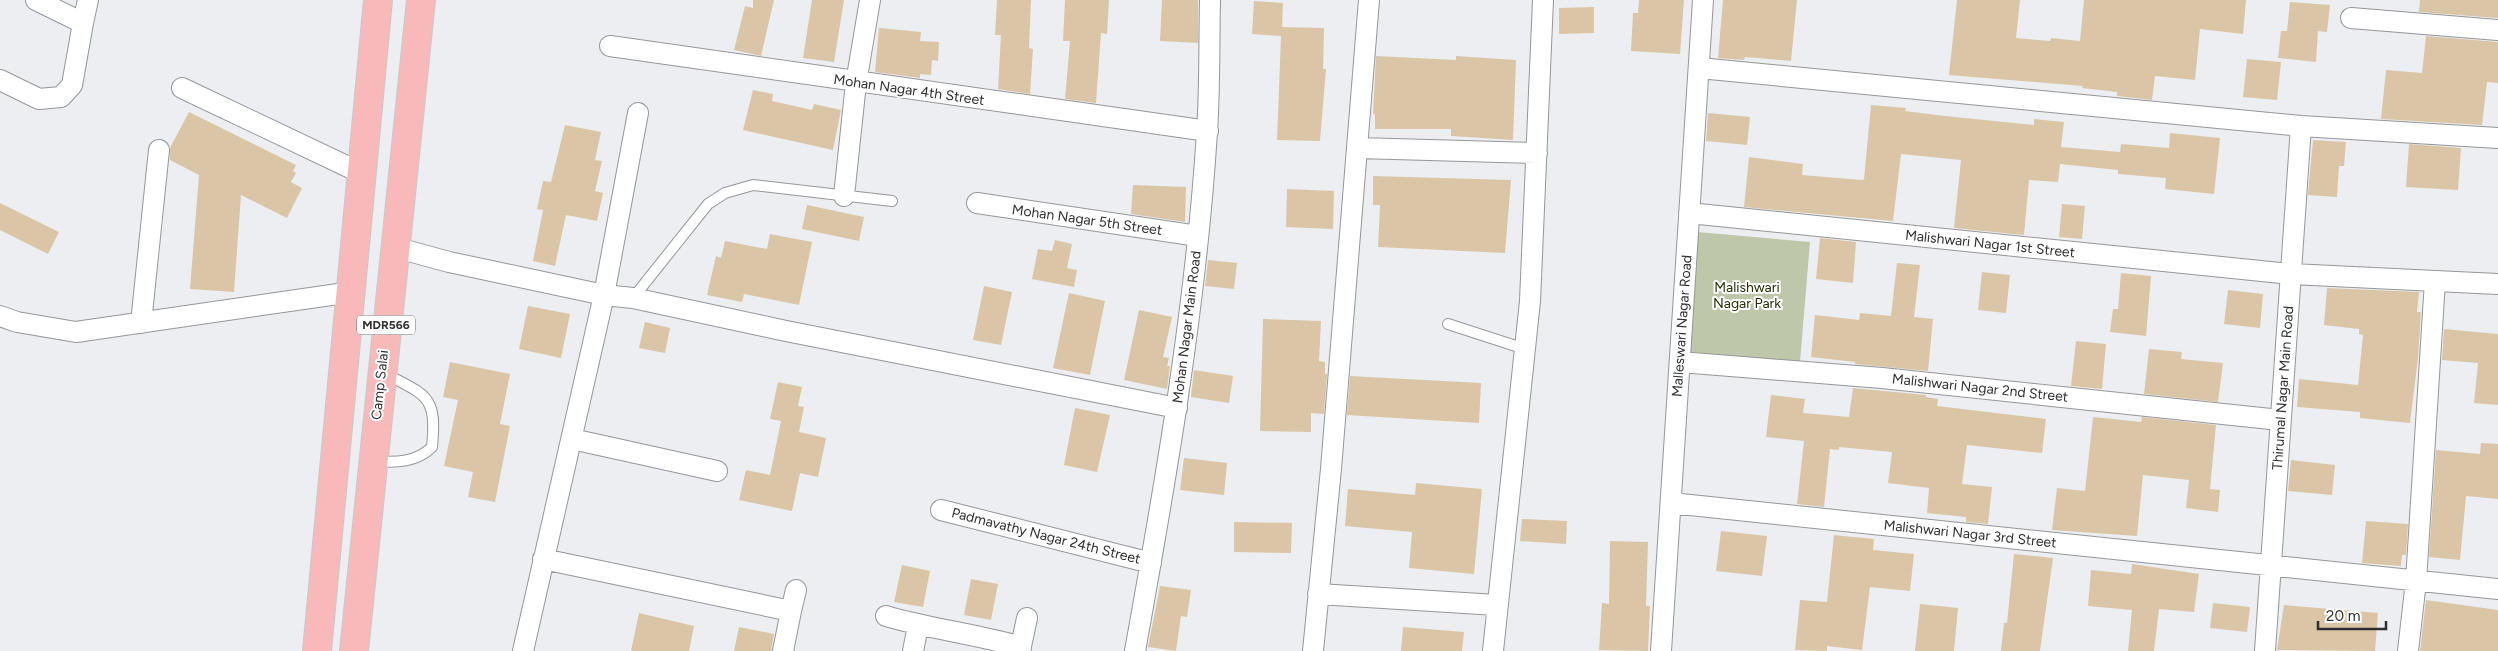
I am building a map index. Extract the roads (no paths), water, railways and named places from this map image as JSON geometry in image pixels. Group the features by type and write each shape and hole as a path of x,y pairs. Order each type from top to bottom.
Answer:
{"main road":[{"name":"MDR566","path":"316,651 352,292 361,173 378,0"},
{"name":"Camp Salai","path":"354,651 420,0"}],"street":[{"path":"36,0 83,23"},
{"path":"0,80 39,99 61,97 72,85 88,0"},
{"path":"844,196 856,83 870,0"},
{"name":"Mohan Nagar Main Road","path":"1134,651 1177,408 1198,236 1208,131 1210,0"},
{"path":"1312,651 1358,148 1369,0"},
{"path":"1492,651 1530,301 1544,0"},
{"name":"Malleswari Nagar Road","path":"1661,651 1703,0"},
{"path":"2350,18 2498,30"},
{"name":"Mohan Nagar 4th Street","path":"610,46 856,83 1208,131"},
{"path":"1699,68 2301,126 2498,138"},
{"path":"182,88 361,173"},
{"path":"522,651 604,295 638,114"},
{"name":"Thirumal Nagar Main Road","path":"2265,651 2301,126"},
{"path":"1358,148 1537,153"},
{"path":"141,323 160,150"},
{"name":"Mohan Nagar 5th Street","path":"977,203 1198,236"},
{"name":"Malishwari Nagar 1st Street","path":"1689,213 2291,274 2498,284"},
{"path":"394,247 448,262 604,295 633,298 786,331 1177,408"},
{"path":"2408,651 2416,580 2435,281"},
{"path":"0,316 17,322 76,332 352,292"},
{"name":"Malishwari Nagar 2nd Street","path":"1680,362 1882,378 2280,420"},
{"path":"572,439 717,472"},
{"name":"Malishwari Nagar 3rd Street","path":"1670,503 2498,589"},
{"name":"Padmavathy Nagar 24th Street","path":"941,510 1151,562"},
{"path":"543,559 791,611"},
{"path":"783,651 796,590"},
{"path":"1318,594 1497,604"},
{"path":"886,616 918,626 962,632 1020,649 1027,618"},
{"path":"913,651 918,626"}],"lane":[{"path":"633,298 708,204 725,193 753,185 892,201"},
{"path":"1448,324 1525,349"},
{"path":"372,461 408,461 423,456 432,447 434,418 432,408 424,397 381,371"}],"park label":[{"name":"Malishwari Nagar Park","path":"1747,296"}]}
